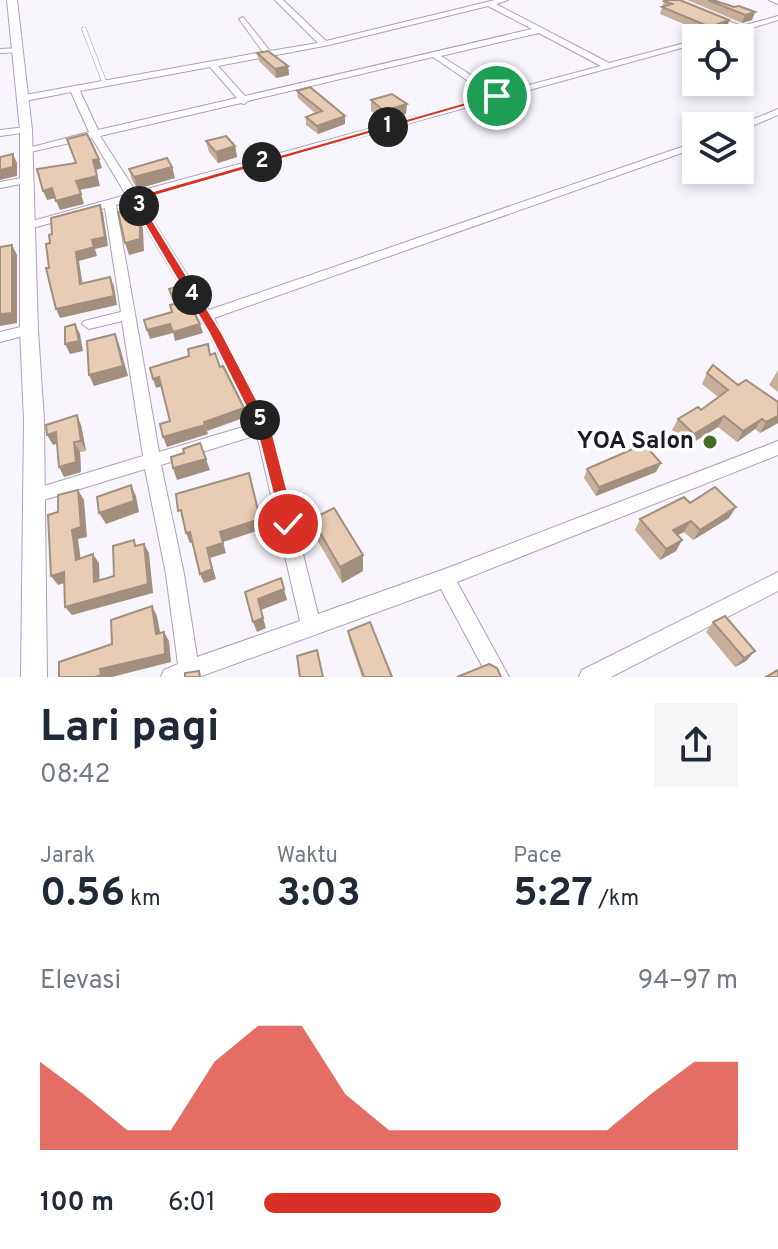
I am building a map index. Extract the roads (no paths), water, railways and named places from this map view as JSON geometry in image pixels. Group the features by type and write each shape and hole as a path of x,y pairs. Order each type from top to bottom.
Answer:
{"street":[{"path":"12,0 9,50 25,98 26,130 22,154 27,180 29,225 34,677"},
{"path":"279,0 324,44"},
{"path":"25,98 324,44 504,0"},
{"path":"490,4 606,65"},
{"path":"454,6 462,11"},
{"path":"699,11 731,24"},
{"path":"754,26 778,18"},
{"path":"243,19 268,54"},
{"path":"22,154 540,30"},
{"path":"29,225 682,46"},
{"path":"436,56 497,96"},
{"path":"213,65 244,101"},
{"path":"75,90 95,135 205,316 263,427 311,625"},
{"path":"754,122 778,112"},
{"path":"0,133 26,130"},
{"path":"205,316 682,150"},
{"path":"0,185 27,180"},
{"path":"110,204 152,461 175,574 180,674 445,578 778,448"},
{"path":"89,324 128,315"},
{"path":"0,337 29,330"},
{"path":"34,496 263,427"},
{"path":"445,578 499,677"},
{"path":"589,677 778,581"}],"lane":[{"path":"84,29 105,84"}],"place":[{"name":"YOA Salon","path":"710,442"}]}
